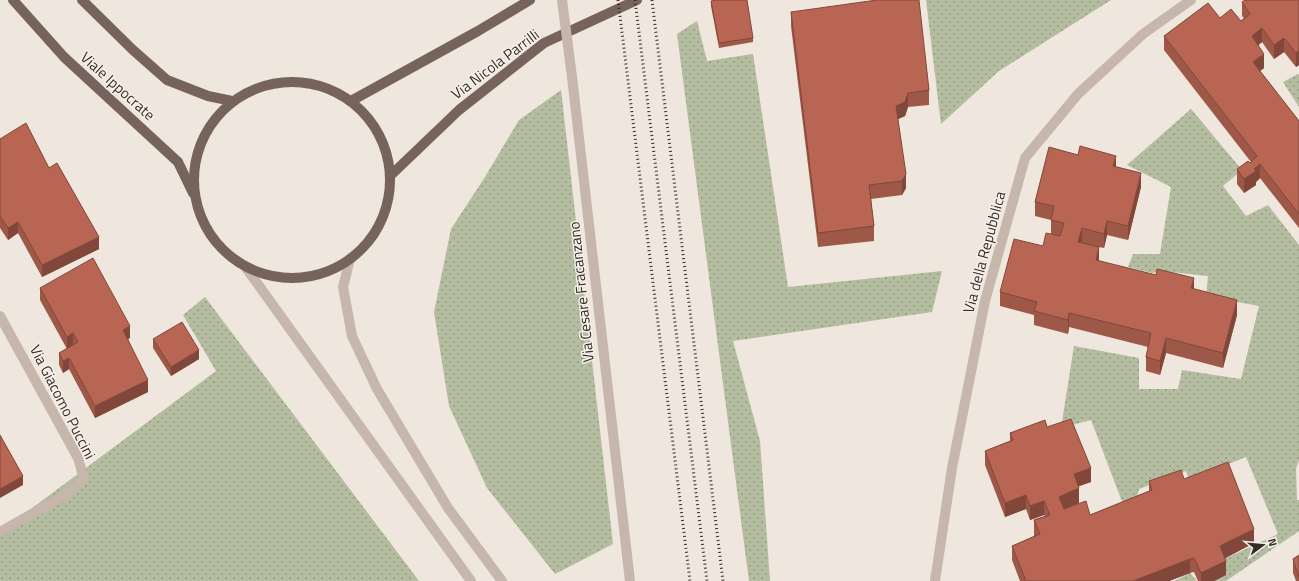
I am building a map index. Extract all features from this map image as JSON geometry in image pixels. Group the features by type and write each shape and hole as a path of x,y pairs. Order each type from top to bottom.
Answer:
{"main road":[{"name":"Viale Ippocrate","path":"13,0 64,57 178,162 196,199"},
{"path":"82,0 167,80 208,96 232,101"},
{"name":"Via Nicola Parrilli","path":"351,101 478,31 530,0"},
{"name":"Via Nicola Parrilli","path":"390,176 459,110 544,43 637,0"},
{"path":"291,81 323,86 351,101 366,116 378,133 386,152 390,176 388,200 380,222 367,242 350,259 326,272 298,278 270,276 244,265 222,248 209,231 205,225 196,199 194,171 200,145 213,121 232,101 260,86 291,81"}],"street":[{"name":"Via Cesare Fracanzano","path":"562,0 630,581"},
{"name":"Via della Repubblica","path":"935,581 952,468 985,301 1025,158 1078,94 1143,34 1191,0"},
{"path":"350,259 342,287 352,336 359,351 377,389 448,508 502,581"},
{"path":"244,265 471,581"},
{"name":"Via Giacomo Puccini","path":"0,316 78,458 84,480 67,494 0,532"}],"green space":[{"path":"926,0 1111,0 999,71 941,124"},
{"path":"697,21 707,61 753,54 788,287 942,271 932,312 733,341 760,441 770,581 749,581 677,34"},
{"path":"1298,74 1299,75 1299,107 1283,82"},
{"path":"561,90 613,544 555,574 487,488 449,406 434,312 451,229 485,177 519,120"},
{"path":"1191,109 1242,170 1223,186 1246,216 1268,205 1299,245 1299,460 1296,469 1297,500 1299,500 1299,531 1226,581 1213,581 1220,561 1278,534 1246,457 1189,480 1186,471 1139,489 1137,497 1123,504 1091,420 1061,428 1074,346 1139,358 1139,389 1178,389 1182,370 1241,379 1259,306 1206,296 1208,276 1161,271 1152,273 1128,267 1133,254 1160,254 1171,187 1127,165"},
{"path":"205,297 419,581 0,581 0,532 216,371 183,315"},
{"path":"1190,573 1197,581 1174,581"}],"building":[{"path":"747,0 753,38 719,43 711,1"},
{"path":"877,0 919,0 929,90 908,93 905,102 896,106 906,174 902,181 869,185 874,226 818,233 791,12"},
{"path":"1245,0 1299,0 1299,51 1296,53 1284,38 1274,45 1262,28 1252,36 1264,54 1253,62 1299,121 1299,214 1260,164 1254,169 1256,171 1244,179 1237,169 1248,161 1250,163 1257,156 1164,36 1208,3 1220,18 1231,9 1241,21 1250,14 1242,2"},
{"path":"26,123 49,168 57,163 99,237 42,265 18,222 8,228 0,216 0,139"},
{"path":"1080,146 1116,156 1113,166 1141,173 1128,226 1107,221 1104,234 1082,228 1078,242 1099,247 1096,260 1156,275 1157,269 1194,278 1191,288 1237,300 1223,353 1166,338 1160,361 1146,357 1151,333 1069,313 1068,320 1034,311 1037,302 1000,292 1014,239 1043,246 1046,233 1060,236 1064,223 1051,220 1054,206 1035,202 1049,147 1078,155"},
{"path":"93,258 130,326 123,330 148,380 95,406 69,358 63,361 59,353 78,342 73,333 67,337 40,288"},
{"path":"182,322 199,350 171,367 153,339"},
{"path":"1071,419 1091,468 1074,474 1079,488 1059,497 1064,509 1086,501 1090,515 1152,490 1149,481 1181,470 1184,479 1228,462 1254,529 1220,546 1226,561 1201,573 1194,558 1133,581 1026,581 1012,546 1040,534 1034,520 1050,515 1044,501 1030,506 1026,495 1005,503 985,451 1013,440 1010,433 1045,420 1047,427"},
{"path":"0,435 23,476 0,489"},
{"path":"1299,555 1299,578 1293,559"}],"railway":[{"path":"618,0 690,581"},
{"path":"635,0 707,581"},
{"path":"652,0 723,581"}]}
